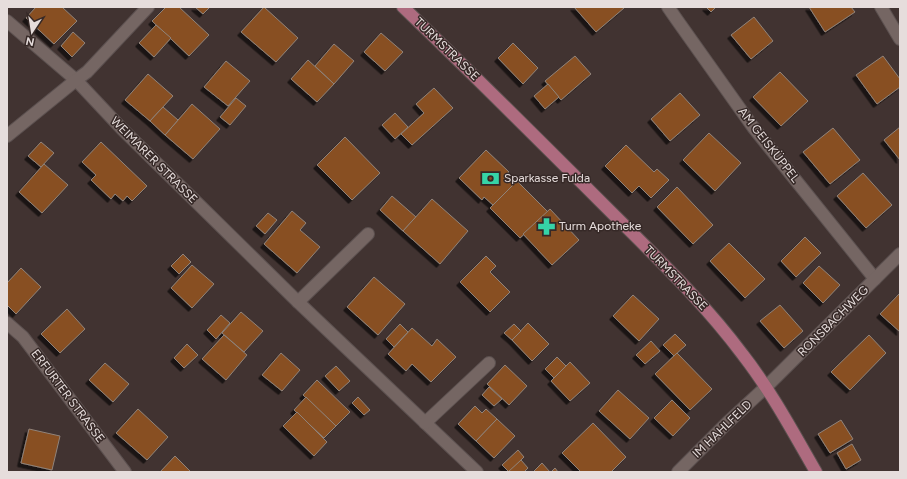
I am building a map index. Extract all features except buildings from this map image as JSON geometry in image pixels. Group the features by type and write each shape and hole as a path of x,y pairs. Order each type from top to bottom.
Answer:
{"main road":[{"name":"TURMSTRASSE","path":"403,7 606,207 715,319 744,355 766,387 816,472"}],"street":[{"path":"7,136 87,72 148,7"},
{"name":"AM GEISKÜPPEL","path":"668,7 753,127 875,279"},
{"path":"881,7 900,39"},
{"name":"WEIMARER STRASSE","path":"7,21 76,80 122,129 298,302 477,472"},
{"path":"298,302 368,234"},
{"name":"RONSBACHWEG","path":"766,387 900,254"},
{"name":"ERFURTER STRASSE","path":"7,323 23,337 125,472"},
{"path":"425,423 490,363"},
{"name":"IM HAHLFELD","path":"678,472 727,423 766,387"}],"place":[{"name":"Sparkasse Fulda","path":"491,178"},
{"name":"Turm Apotheke","path":"546,226"}]}
